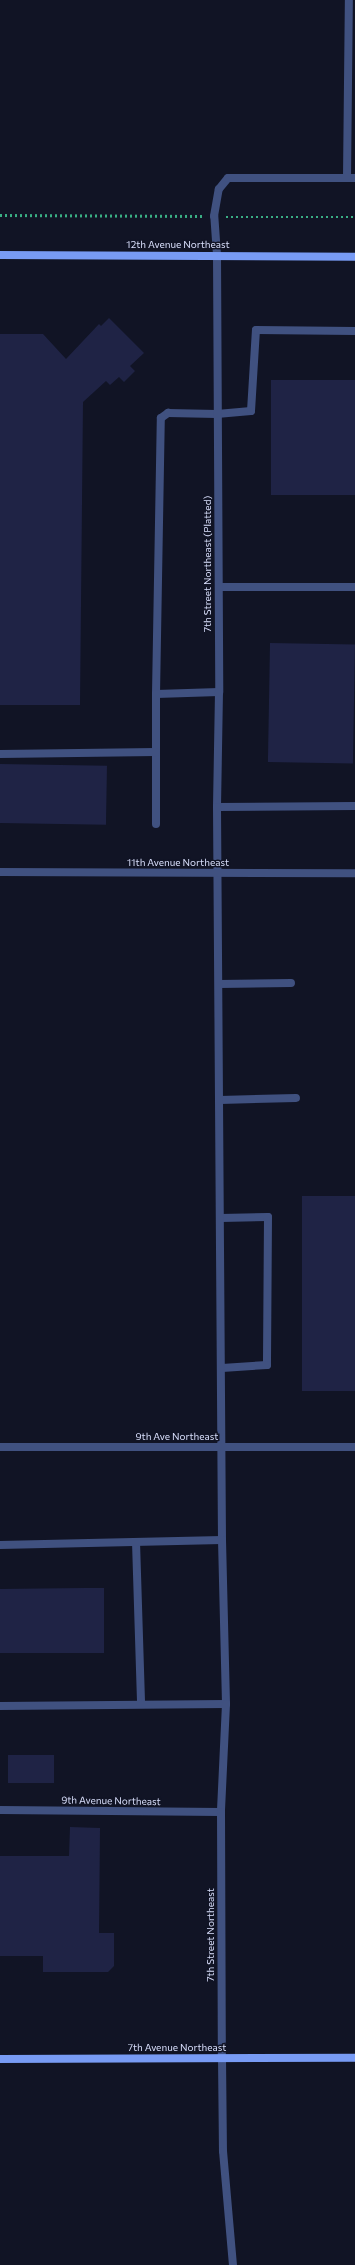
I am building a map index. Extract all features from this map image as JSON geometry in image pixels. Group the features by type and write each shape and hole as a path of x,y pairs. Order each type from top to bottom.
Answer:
{"main road":[{"name":"12th Avenue Northeast","path":"0,255 217,255 355,257"},
{"name":"7th Avenue Northeast","path":"0,2059 355,2058"}],"street":[{"path":"349,0 351,178"},
{"name":"7th Street Northeast (Platted)","path":"222,1368 217,807 219,587 217,255 214,216 219,189 228,178 351,178"},
{"path":"156,824 156,694 161,418 168,413 217,414 251,411 256,330 355,331"},
{"path":"219,587 355,588"},
{"path":"156,694 219,692"},
{"path":"0,754 156,752"},
{"path":"217,807 355,806"},
{"name":"11th Avenue Northeast","path":"0,872 355,873"},
{"path":"219,984 291,983"},
{"path":"220,1100 296,1098"},
{"path":"220,1218 268,1217 267,1366 222,1368"},
{"name":"7th Street Northeast","path":"222,1368 222,1540 226,1704 221,1812 223,2151 233,2265"},
{"name":"9th Ave Northeast","path":"0,1447 355,1446"},
{"path":"0,1545 222,1540"},
{"path":"136,1542 141,1704"},
{"path":"0,1706 226,1704"},
{"name":"9th Avenue Northeast","path":"0,1810 221,1812"}],"path":[{"path":"0,215 355,217"}],"building":[{"path":"109,318 144,353 130,366 135,371 124,382 119,377 110,385 106,381 83,402 80,705 0,705 0,334 43,334 66,359 99,324 101,326"},
{"path":"271,380 355,380 355,495 271,495"},
{"path":"270,643 355,644 353,763 268,762"},
{"path":"0,764 107,766 106,825 0,823"},
{"path":"302,1196 355,1196 355,1391 302,1391"},
{"path":"104,1588 104,1653 0,1653 0,1589"},
{"path":"8,1755 54,1755 54,1783 8,1783"},
{"path":"70,1827 100,1828 99,1933 114,1933 114,1966 108,1972 43,1972 43,1956 0,1956 0,1856 69,1856"}]}
